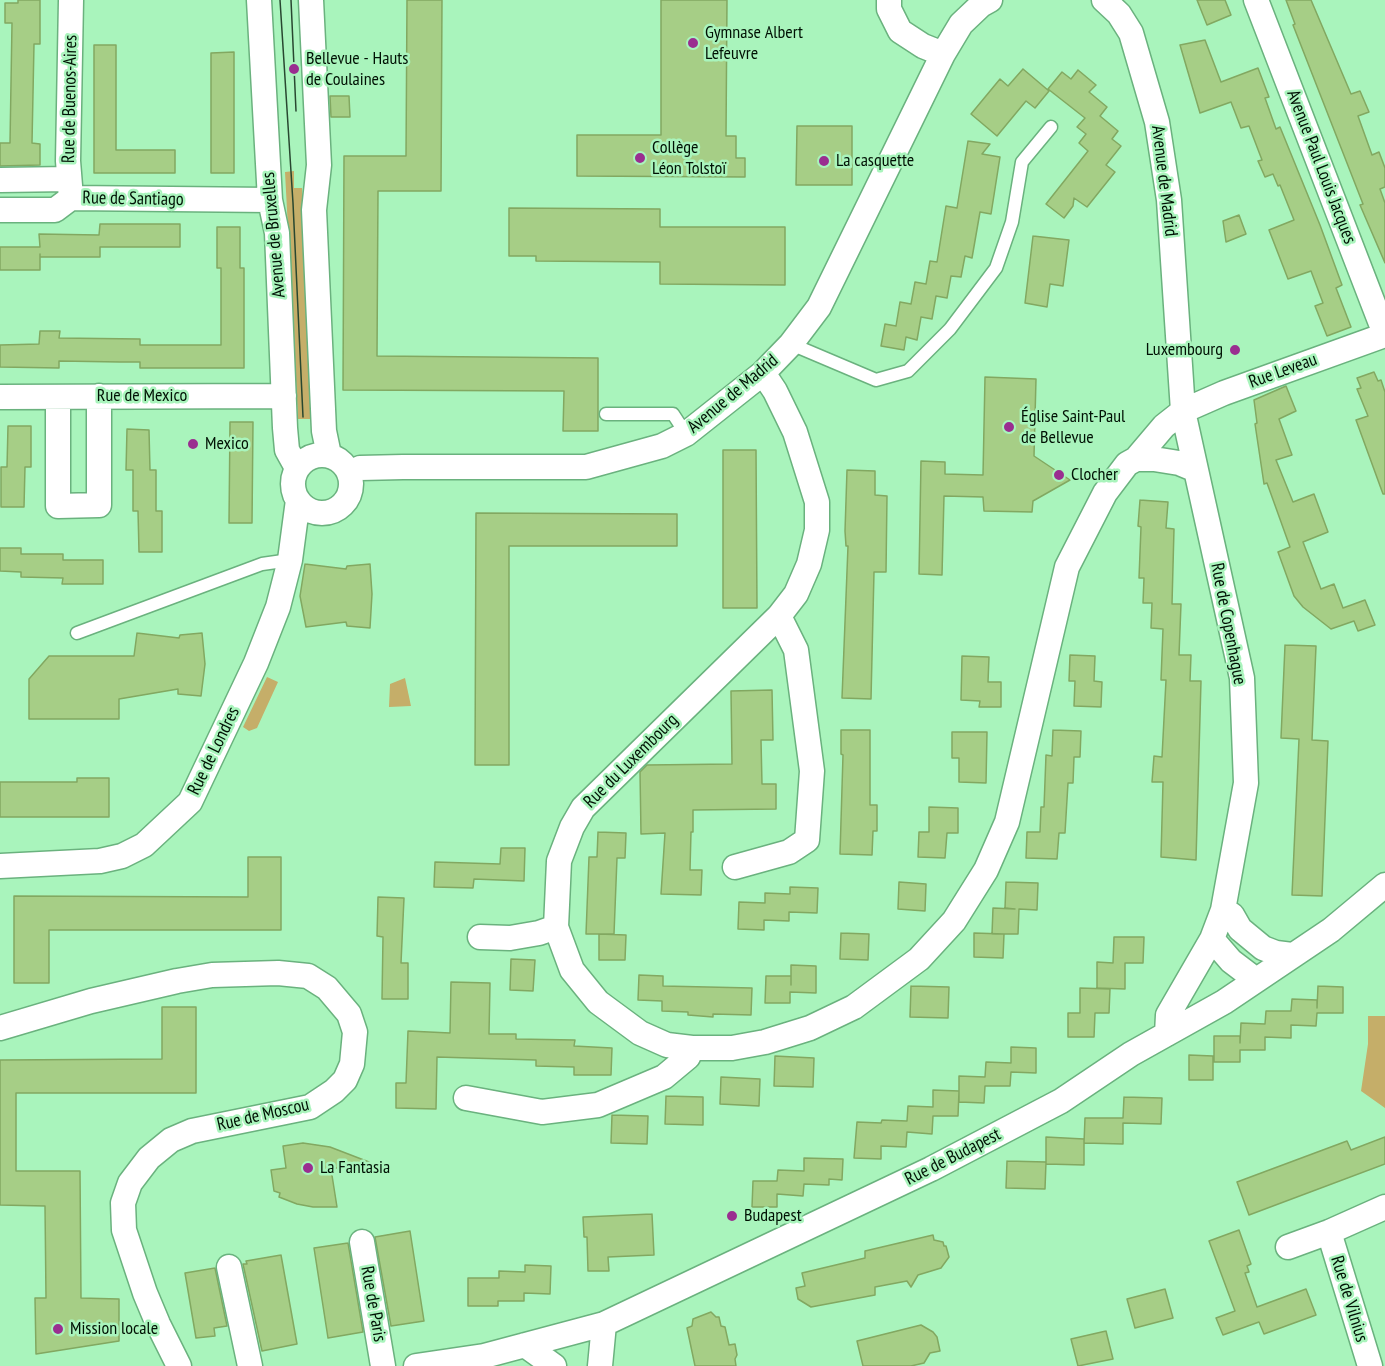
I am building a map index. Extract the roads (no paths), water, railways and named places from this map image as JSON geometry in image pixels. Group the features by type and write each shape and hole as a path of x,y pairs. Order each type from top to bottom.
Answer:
{"street":[{"name":"Rue de Buenos-Aires","path":"70,189 71,0"},
{"name":"Avenue de Bruxelles","path":"260,0 270,200 277,233 285,428 287,450 297,468"},
{"path":"311,0 319,165 314,218 324,430 329,455"},
{"path":"889,0 889,9 900,31 924,46 943,54"},
{"name":"Avenue de Madrid","path":"350,473 360,468 403,466 586,467 662,446 686,434 763,373 791,344 819,307 943,54 961,24 981,5 990,0"},
{"name":"Avenue de Madrid","path":"1104,0 1119,14 1131,33 1157,122 1169,200 1183,411"},
{"name":"Avenue Paul Louis Jacques","path":"1256,0 1385,334"},
{"name":"Rue de Santiago","path":"0,180 70,189 270,200"},
{"name":"Rue de Santiago","path":"0,210 55,210 70,189"},
{"name":"Rue Leveau","path":"1183,411 1224,393 1385,334"},
{"name":"Rue du Luxembourg","path":"763,373 775,391 795,432 817,502 817,530 809,564 796,594 779,616 583,808 572,827 559,861 556,927 572,970 598,1002 640,1033 667,1045 692,1048 732,1048 765,1042 819,1024 854,1007 919,959 954,921 986,870 1007,822 1066,567 1105,493 1127,464 1136,459 1164,426 1183,411"},
{"path":"58,397 58,506 99,505 99,396"},
{"name":"Rue de Mexico","path":"0,397 284,396"},
{"name":"Rue de Copenhague","path":"1167,1034 1168,1016 1212,939 1223,910 1246,783 1242,678 1183,411"},
{"path":"316,455 329,455 346,466 350,473 352,486 348,500 340,507 329,513 319,513 305,508 298,500 293,486 297,468 307,459 316,455"},
{"path":"1136,459 1179,463 1196,470"},
{"name":"Rue de Londres","path":"0,866 100,861 122,856 144,845 190,802 256,663 278,607 290,560 298,500"},
{"path":"735,867 789,852 807,840 812,771 796,650 779,616"},
{"name":"Rue de Budapest","path":"416,1366 484,1356 604,1324 931,1169 1060,1101 1131,1054 1224,1002 1330,930 1385,885"},
{"path":"1223,910 1232,915 1240,929 1263,948 1292,956"},
{"path":"480,937 510,938 540,933 556,927"},
{"path":"1212,939 1230,961 1256,980"},
{"name":"Rue de Moscou","path":"0,1028 91,1001 212,975 278,973 308,976 327,988 349,1014 355,1032 353,1057 345,1080 334,1091 310,1107 192,1131 171,1140 149,1158 130,1183 123,1203 124,1230 145,1293 179,1366"},
{"path":"466,1098 542,1112 598,1105 664,1077 688,1057 692,1048"},
{"name":"Rue de Vilnius","path":"1288,1247 1385,1207"},
{"name":"Rue de Vilnius","path":"1329,1232 1370,1366"},
{"name":"Rue de Paris","path":"362,1242 383,1366"},
{"path":"229,1267 250,1366"},
{"path":"600,1366 604,1324"},
{"path":"525,1345 554,1366"}],"lane":[{"path":"791,344 876,380 908,371 950,329 996,268 1012,222 1022,162 1051,127"},
{"path":"606,414 673,414 686,434"},
{"path":"77,633 262,564 290,560"}],"tram line":[{"path":"280,0 293,203 303,417"},
{"path":"291,0 296,111"}],"place":[{"name":"Gymnase Albert Lefeuvre","path":"693,43"},
{"name":"Bellevue - Hauts de Coulaines","path":"294,69"},
{"name":"Collège Léon Tolstoï","path":"640,158"},
{"name":"La casquette","path":"824,161"},
{"name":"Luxembourg","path":"1235,350"},
{"name":"Église Saint-Paul de Bellevue","path":"1009,427"},
{"name":"Mexico","path":"193,444"},
{"name":"Clocher","path":"1059,475"},
{"name":"La Fantasia","path":"308,1168"},
{"name":"Budapest","path":"732,1216"},
{"name":"Mission locale","path":"58,1329"}]}
